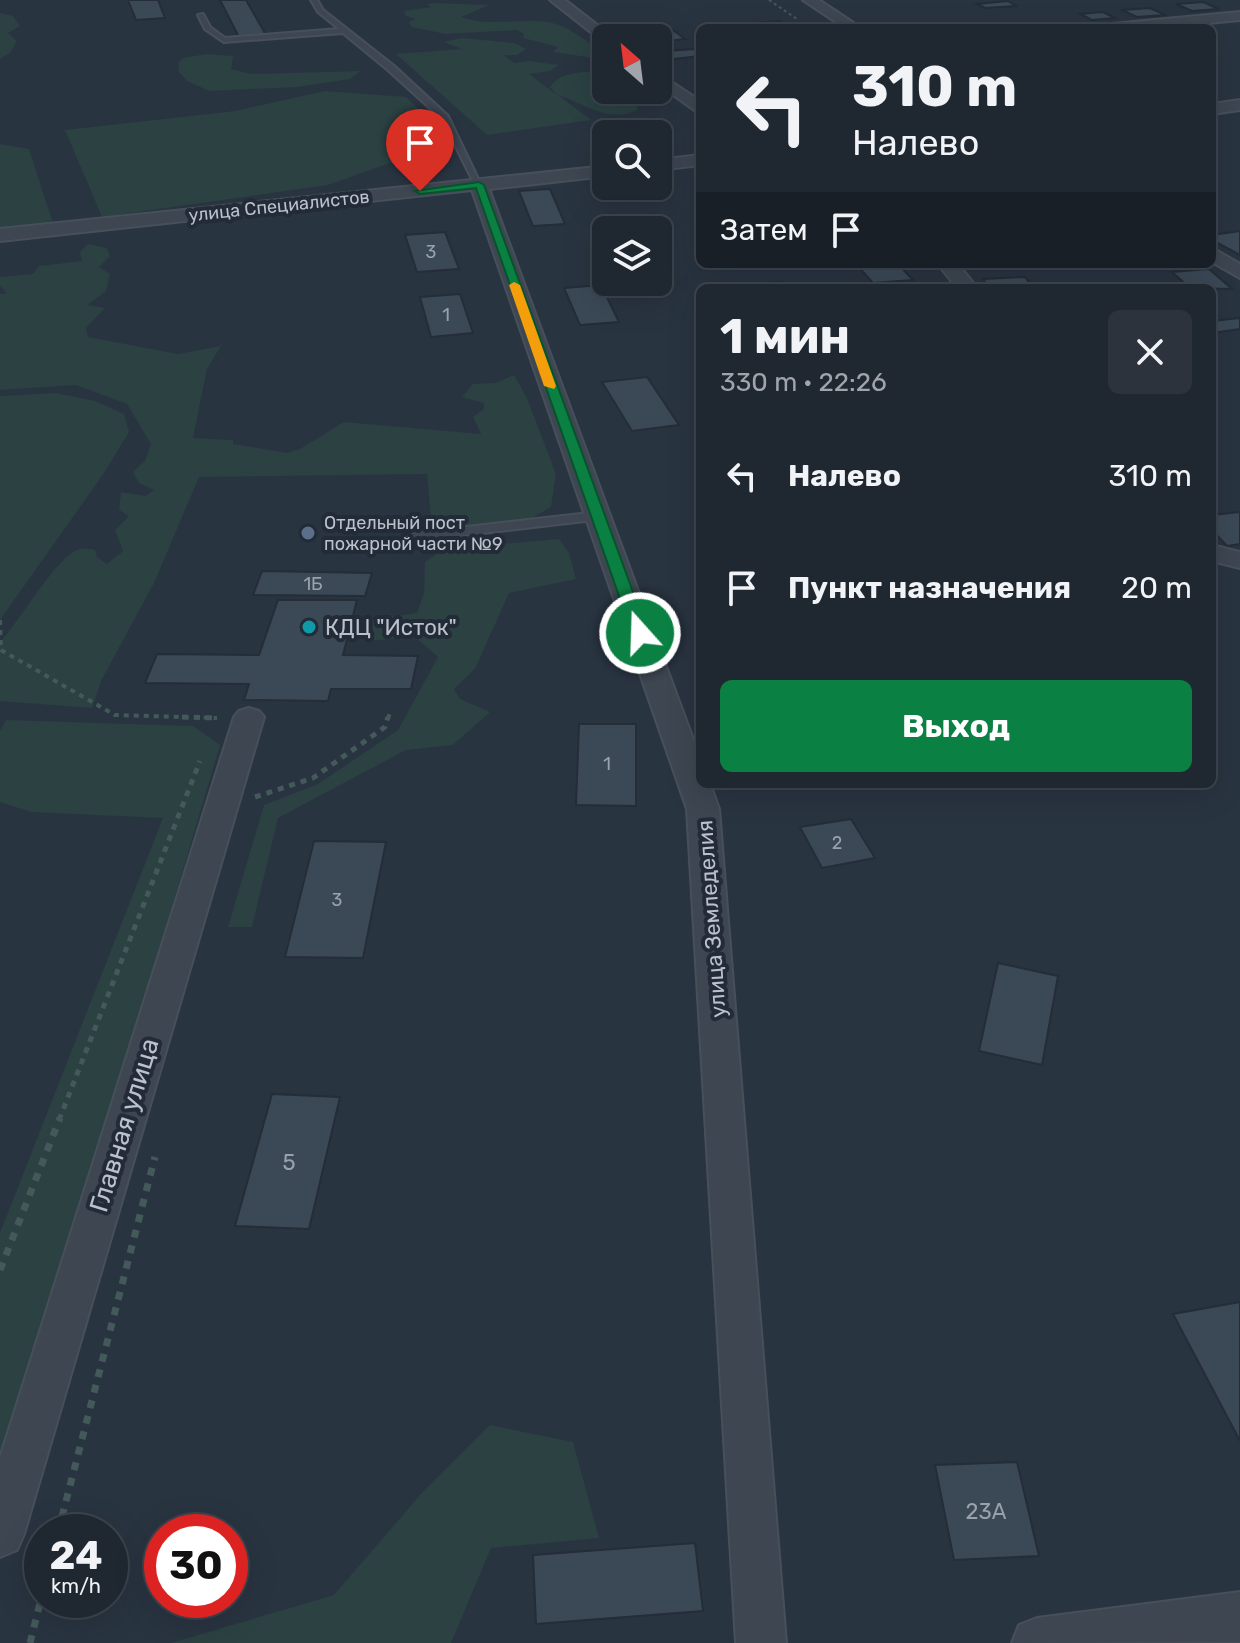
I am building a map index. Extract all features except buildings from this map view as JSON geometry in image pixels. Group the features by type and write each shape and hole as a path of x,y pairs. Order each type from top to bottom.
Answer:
{"street":[{"path":"557,0 592,27"},
{"path":"810,0 848,24"},
{"path":"1155,24 1240,16"},
{"path":"672,88 696,106"},
{"path":"1216,108 1240,105"},
{"path":"672,163 696,160"},
{"name":"улица Специалистов","path":"0,235 592,173"},
{"name":"улица Земледелия","path":"479,185 703,809 761,1643"},
{"path":"1216,257 1240,272"},
{"path":"951,268 964,284"},
{"path":"1216,554 1240,560"},
{"name":"Главная улица","path":"0,1534 249,717"},
{"path":"1037,1643 1240,1617"}],"lane":[{"path":"314,0 320,11 445,118 479,185"},
{"path":"201,15 207,28 224,40 344,31"},
{"path":"414,537 598,516"}],"path":[{"path":"769,0 802,22"},
{"path":"0,620 1,650 115,715 217,717 212,731"},
{"path":"247,799 313,778 385,727 390,712"},
{"path":"0,1270 206,746"},
{"path":"63,1514 157,1150"},
{"path":"30,1643 36,1618"}],"green space":[{"path":"427,4 489,5 461,17 472,20 555,24 592,44 592,58 553,52 558,47 523,38 524,34 517,30 445,34 412,27 409,22 415,19 406,16 404,11 431,7"},
{"path":"0,13 13,16 20,26 8,33 17,41 10,53 0,59"},
{"path":"462,38 514,43 526,49 517,55 504,55 514,63 529,61 559,65 550,71 529,74 557,95 550,87 561,78 592,72 592,104 638,104 637,110 627,114 607,114 558,95 591,120 487,135 396,54 462,49 444,42"},
{"path":"207,54 233,56 231,69 251,74 360,71 350,79 297,87 209,91 187,81 179,72 178,63 183,58"},
{"path":"325,91 406,97 438,128 401,159 328,185 102,217 65,130 235,111"},
{"path":"0,144 29,149 53,223 0,229"},
{"path":"88,244 107,248 110,256 99,267 110,274 106,291 87,305 105,308 86,328 88,337 178,354 221,346 207,369 193,438 233,440 233,444 287,453 300,449 344,422 481,434 473,417 484,409 484,403 462,397 473,384 495,383 514,375 527,398 556,474 551,507 530,519 432,530 427,474 199,477 154,583 102,679 92,708 0,701 0,642 68,556 79,549 95,550 97,557 107,564 123,551 115,530 129,516 119,510 121,492 146,496 154,490 139,483 133,472 145,461 151,444 127,404 76,385 0,390 0,294 7,293 0,286 0,277 33,274 39,266 82,261 80,252"},
{"path":"56,393 95,401 124,414 129,432 104,473 0,620 0,396"},
{"path":"559,539 569,553 576,579 509,593 475,669 454,689 460,699 490,712 453,745 406,750 278,818 252,927 228,927 264,805 318,784 398,730 438,657 415,637 367,641 365,620 417,613 424,593 425,562 444,549"},
{"path":"6,720 193,726 220,745 25,1402 0,1474 0,1233 163,818 31,812 0,802 0,731"},
{"path":"490,1425 573,1442 599,1538 491,1548 451,1643 171,1643 334,1595 420,1495"}],"slow traffic":[{"path":"514,285 550,386"}],"place":[{"name":"Отдельный пост пожарной части №9","path":"308,533"},
{"name":"КДЦ \"Исток\"","path":"309,627"}],"route":[{"path":"420,191 479,185 640,633"}]}
